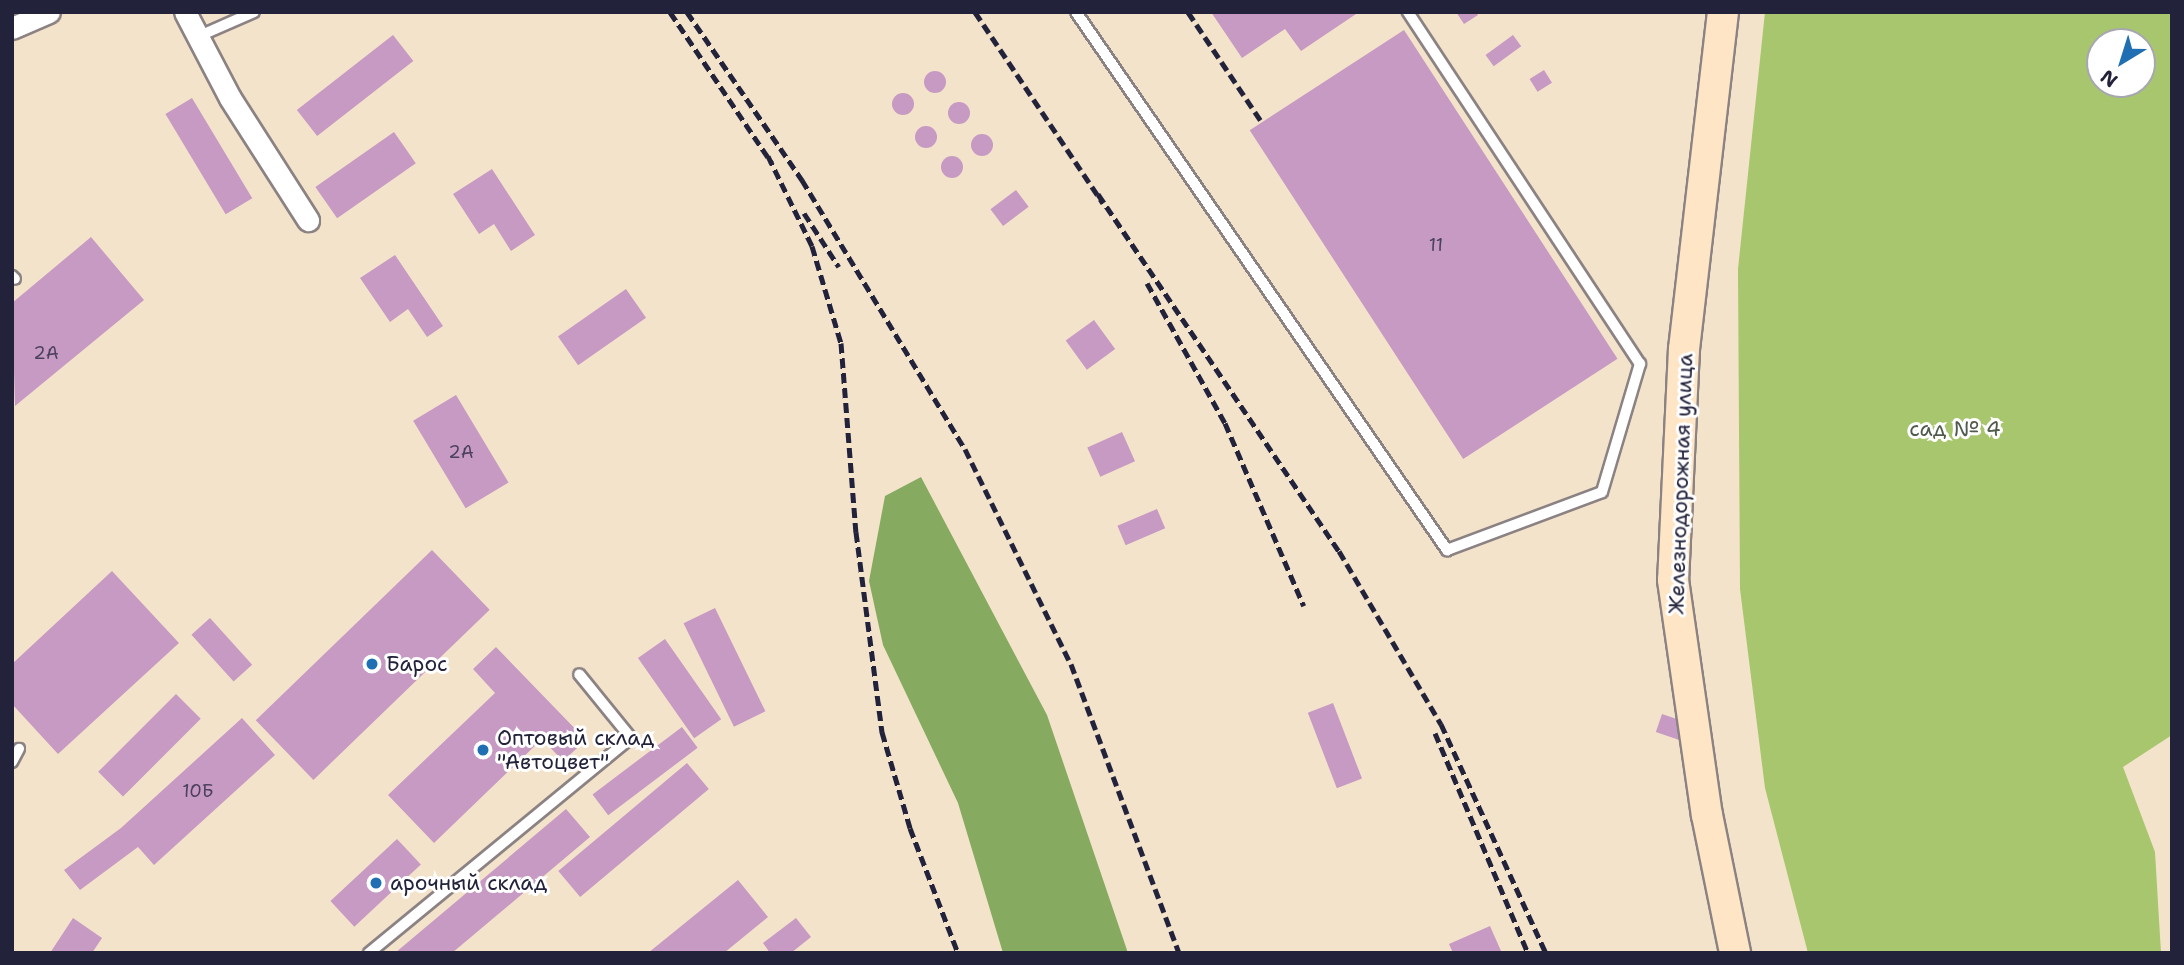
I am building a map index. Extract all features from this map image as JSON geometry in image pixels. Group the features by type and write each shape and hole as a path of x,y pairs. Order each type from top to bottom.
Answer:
{"street":[{"path":"12,28 49,12"},
{"path":"185,12 197,37 308,220"},
{"name":"Железнодорожная улица","path":"1723,12 1684,349 1673,580 1707,816 1735,953"}],"lane":[{"path":"197,37 254,12"},
{"path":"1076,12 1447,550 1602,492 1640,364 1408,12"},
{"path":"369,953 631,738 579,674"},
{"path":"12,762 19,749"}],"green space":[{"name":"сад № 4","path":"1765,12 2172,12 2172,735 2123,767 2155,852 2161,953 1808,953 1765,788 1740,589 1738,269"},
{"path":"921,477 1047,715 1128,953 1003,953 958,803 883,645 869,581 885,496"}],"building":[{"path":"1211,12 1359,12 1301,51 1285,29 1242,58"},
{"path":"1456,12 1476,12 1478,15 1464,24"},
{"path":"1404,30 1617,359 1463,459 1250,130"},
{"path":"393,35 413,61 317,136 297,110"},
{"path":"1513,35 1521,46 1494,66 1485,55"},
{"path":"1544,70 1552,83 1538,92 1530,79"},
{"path":"935,71 943,74 946,82 943,90 935,93 927,90 924,82 927,74"},
{"path":"903,93 911,96 914,104 911,112 903,115 895,112 892,104 895,96"},
{"path":"192,98 252,198 226,214 165,114"},
{"path":"959,102 967,105 970,113 967,121 959,124 951,121 948,113 951,105"},
{"path":"926,126 934,129 937,137 934,145 926,148 918,145 915,137 918,129"},
{"path":"394,132 416,163 337,218 315,187"},
{"path":"982,134 990,137 993,145 990,153 982,156 974,153 971,145 974,137"},
{"path":"952,156 960,159 963,167 960,175 952,178 944,175 941,167 944,159"},
{"path":"492,169 535,235 511,251 494,224 479,234 453,194"},
{"path":"1016,190 1029,207 1003,226 990,209"},
{"path":"91,237 144,300 15,406 12,303"},
{"path":"395,255 443,326 427,337 408,309 390,322 360,278"},
{"path":"626,289 646,318 578,365 558,337"},
{"path":"1094,320 1115,349 1087,370 1066,341"},
{"path":"456,395 509,482 466,508 413,421"},
{"path":"1122,432 1135,461 1100,477 1087,447"},
{"path":"1157,509 1165,528 1126,545 1117,526"},
{"name":"Барос","path":"432,550 490,610 313,780 256,720"},
{"path":"112,571 179,643 58,754 12,704 12,664"},
{"path":"715,608 765,711 734,727 684,623"},
{"path":"210,618 252,665 234,682 191,635"},
{"path":"665,639 721,719 694,738 638,658"},
{"name":"Оптовый склад \"Автоцвет\"","path":"496,647 586,740 563,761 542,739 434,843 388,795 495,693 473,669"},
{"path":"176,694 201,719 123,797 98,772"},
{"path":"1333,703 1362,779 1337,788 1308,713"},
{"path":"1662,714 1685,722 1679,740 1656,732"},
{"path":"242,718 275,755 154,865 138,847 80,890 64,870 121,828"},
{"path":"682,727 698,748 608,815 593,794"},
{"path":"687,763 709,789 580,897 558,871"},
{"path":"566,809 590,837 452,953 395,953"},
{"name":"арочный склад","path":"397,839 421,865 354,927 330,901"},
{"path":"738,880 768,917 724,953 648,953"},
{"path":"73,918 102,938 92,953 50,953"},
{"path":"796,918 811,937 791,953 770,953 763,943"},
{"path":"1490,926 1501,951 1453,953 1449,944"}],"railway":[{"path":"670,12 772,163"},
{"path":"687,12 802,180 965,449 1071,664 1179,953"},
{"path":"975,12 1103,203"},
{"path":"1188,12 1263,124"},
{"path":"768,156 812,246 841,343 856,532 882,732 910,828 958,953"},
{"path":"1098,194 1339,551 1441,724 1546,953"},
{"path":"804,213 839,267"},
{"path":"1147,283 1225,423 1304,606"},
{"path":"1435,733 1528,953"}],"place":[{"name":"Барос","path":"372,664"},
{"name":"Оптовый склад \"Автоцвет\"","path":"483,750"},
{"name":"арочный склад","path":"376,883"}]}
